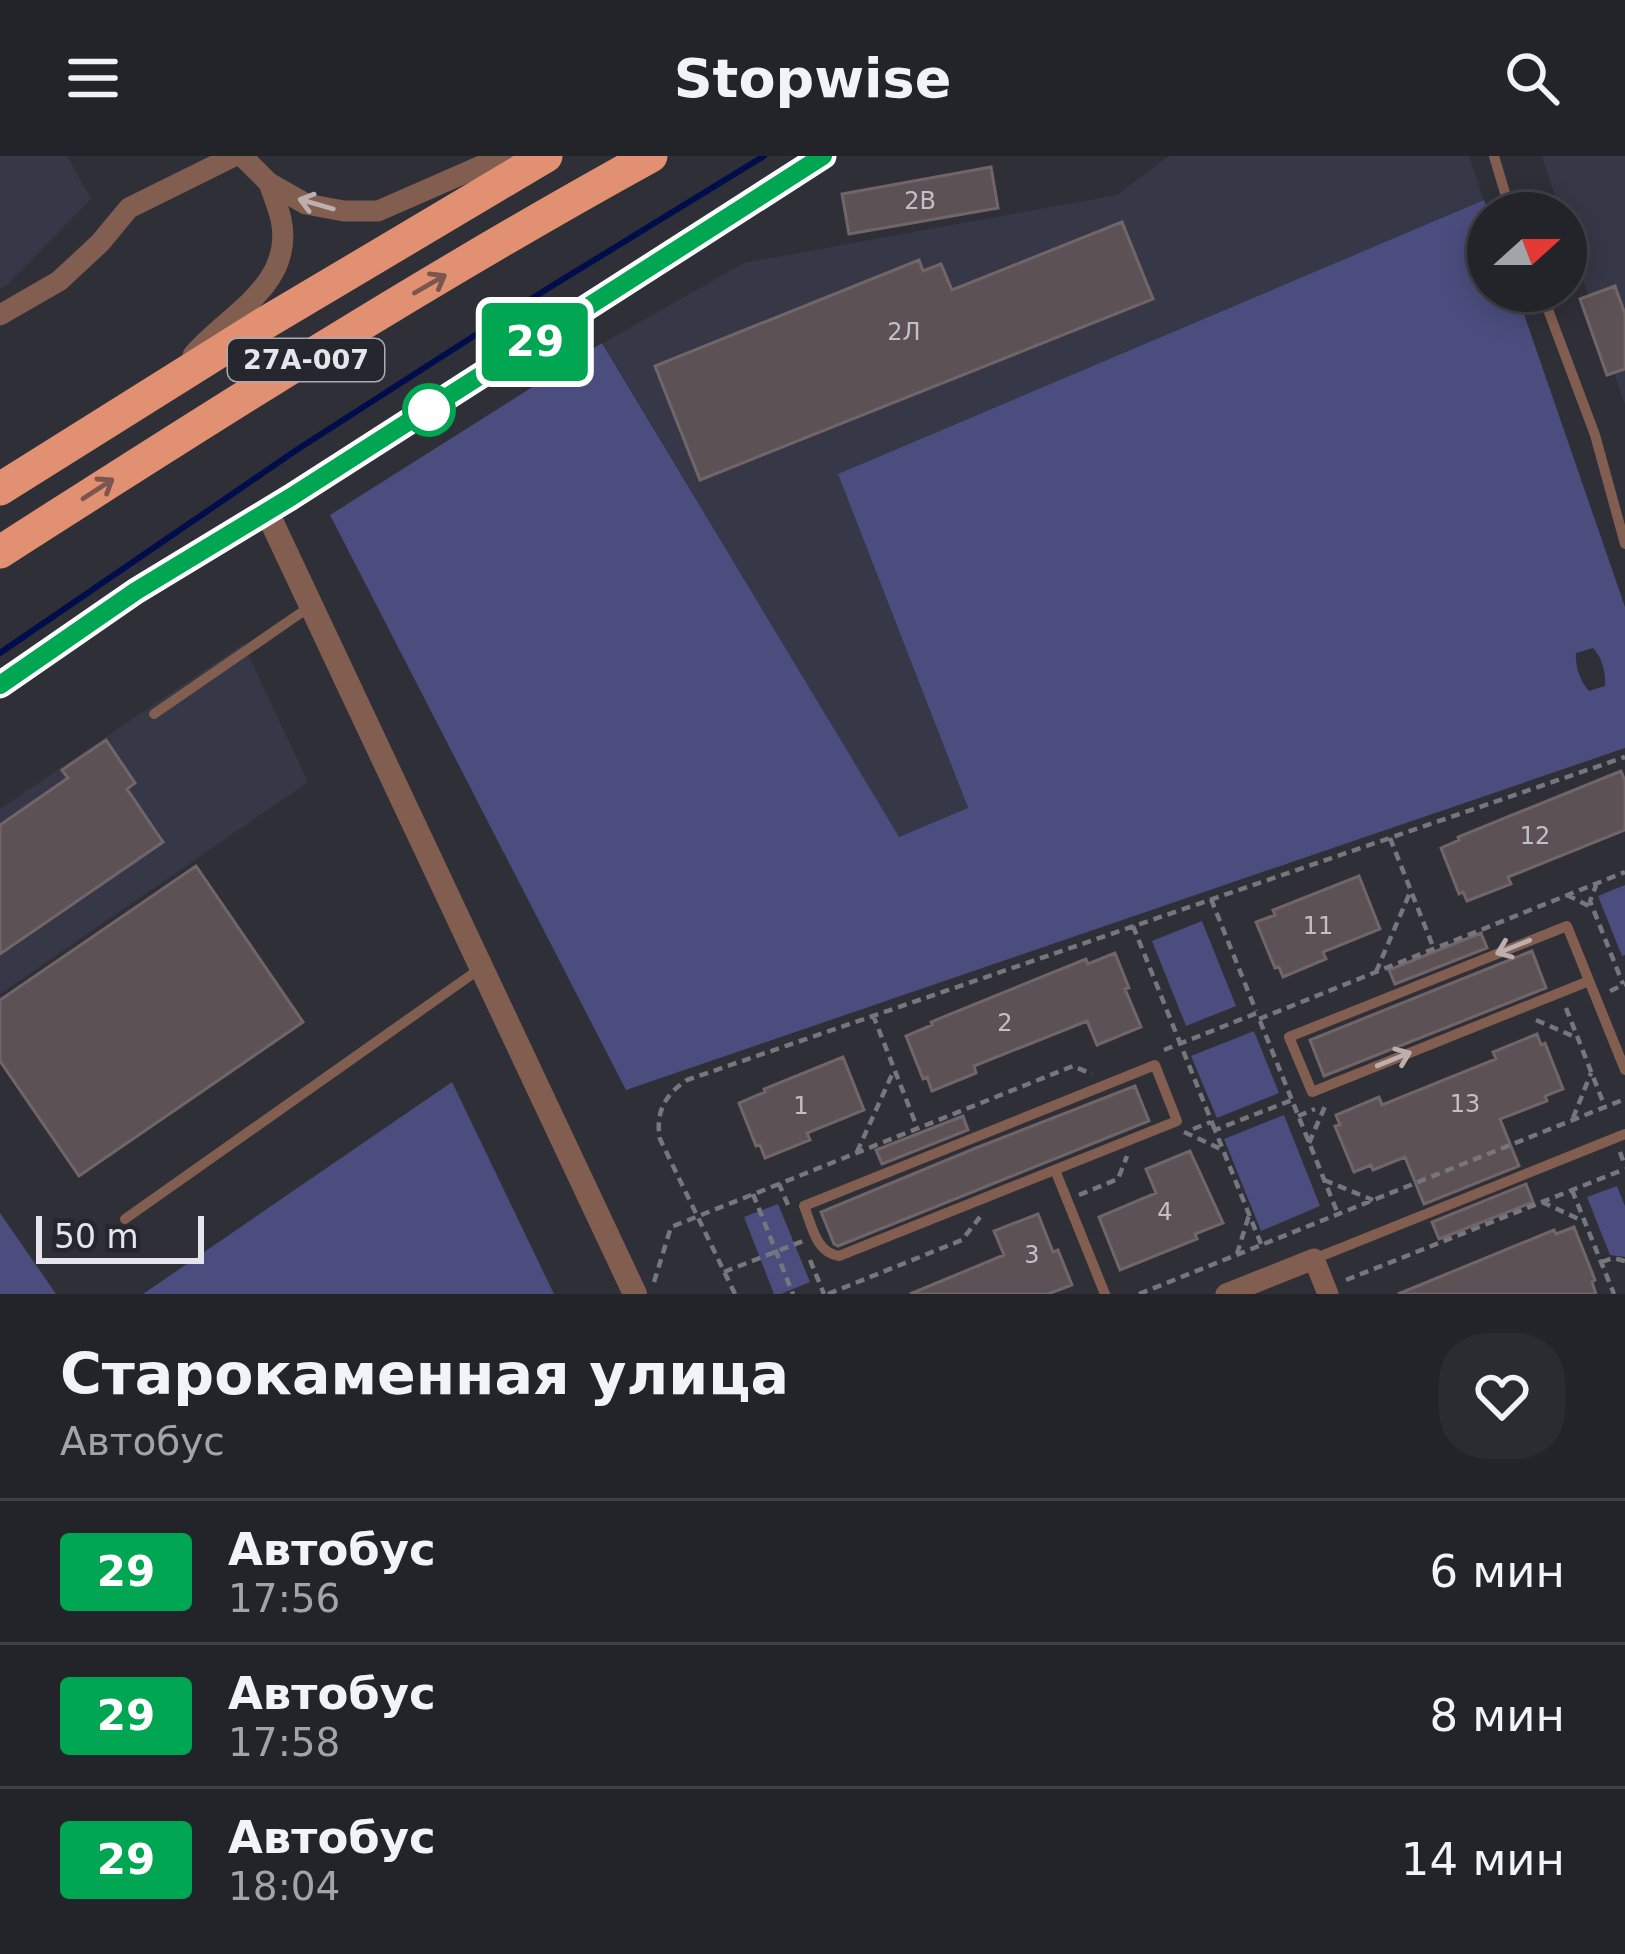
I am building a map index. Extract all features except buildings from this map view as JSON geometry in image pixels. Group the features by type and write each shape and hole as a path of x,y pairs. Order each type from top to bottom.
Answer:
{"highway":[{"name":"27А-007","path":"9,482 547,156"},
{"name":"27А-007","path":"0,552 406,298 651,156"}],"street":[{"path":"0,315 59,281 129,208 238,156 269,183 306,204 378,212 504,156"},
{"path":"0,685 136,591 823,156"},
{"path":"167,384 199,347 260,293 276,270 282,223 269,183"},
{"path":"267,512 481,968 644,1288"},
{"path":"1226,1294 1314,1258 1327,1291"}],"lane":[{"path":"1495,156 1505,192"},
{"path":"1549,312 1595,435 1625,544"},
{"path":"154,715 311,606"},
{"path":"1589,981 1312,1092 1289,1037 1567,926 1625,1070"},
{"path":"125,1219 481,968"},
{"path":"1155,1065 1177,1121 1055,1170 839,1256 821,1248 804,1206 1155,1065"},
{"path":"1314,1258 1625,1134"},
{"path":"1055,1170 1105,1294"}],"path":[{"path":"735,1294 660,1139 659,1116 668,1094 687,1079 1625,757"},
{"path":"1390,838 1434,949"},
{"path":"1160,1052 1625,872"},
{"path":"1598,883 1590,901 1623,985"},
{"path":"1376,972 1411,890"},
{"path":"1567,896 1592,907"},
{"path":"1211,899 1338,1214"},
{"path":"1133,926 1261,1245"},
{"path":"1566,1008 1605,1107"},
{"path":"872,1015 918,1128"},
{"path":"1536,1020 1578,1038"},
{"path":"1073,1066 1099,1076"},
{"path":"856,1153 894,1070"},
{"path":"1573,1120 1592,1073"},
{"path":"1139,1294 1625,1099"},
{"path":"1215,1130 1292,1100"},
{"path":"1309,1144 1326,1104"},
{"path":"1184,1132 1223,1150"},
{"path":"1118,1179 1128,1155"},
{"path":"1327,1291 1625,1169"},
{"path":"1324,1180 1373,1200"},
{"path":"644,1288 671,1227 779,1184"},
{"path":"1572,1190 1612,1293"},
{"path":"753,1194 794,1294"},
{"path":"1542,1202 1585,1222"},
{"path":"828,1294 962,1240 982,1214"},
{"path":"1237,1255 1249,1215"},
{"path":"724,1272 802,1240"},
{"path":"1601,1263 1613,1258 1625,1261"}],"shaded area":[{"path":"0,156 67,156 91,199 0,289"},
{"path":"1169,156 1469,156 1481,192 1467,192 1467,207 838,474 968,809 898,837 603,343 744,263 1117,195"},
{"path":"1542,156 1625,156 1625,405 1587,291 1587,192 1554,192"},
{"path":"1467,207 1467,312 1523,312 1625,607 1625,748 626,1090 330,515 602,343 899,837 968,808 838,474","holes":["1593,648 1603,666 1605,686 1589,691 1579,674 1576,653"]},
{"path":"243,644 308,782 0,994 0,809"},
{"path":"1625,885 1625,955 1622,956 1598,896"},
{"path":"1202,921 1236,1006 1186,1026 1152,941"},
{"path":"1254,1031 1279,1093 1217,1118 1191,1056"},
{"path":"452,1082 554,1294 143,1294"},
{"path":"1284,1115 1320,1206 1261,1231 1224,1139"},
{"path":"1617,1186 1625,1206 1625,1257 1610,1255 1587,1197"},
{"path":"778,1204 810,1282 774,1294 744,1217"},
{"path":"0,1213 56,1294 0,1294"}],"waterway":[{"path":"0,653 298,449 764,156"}],"bus line":[{"name":"29","path":"0,685 136,591 823,156"}]}
